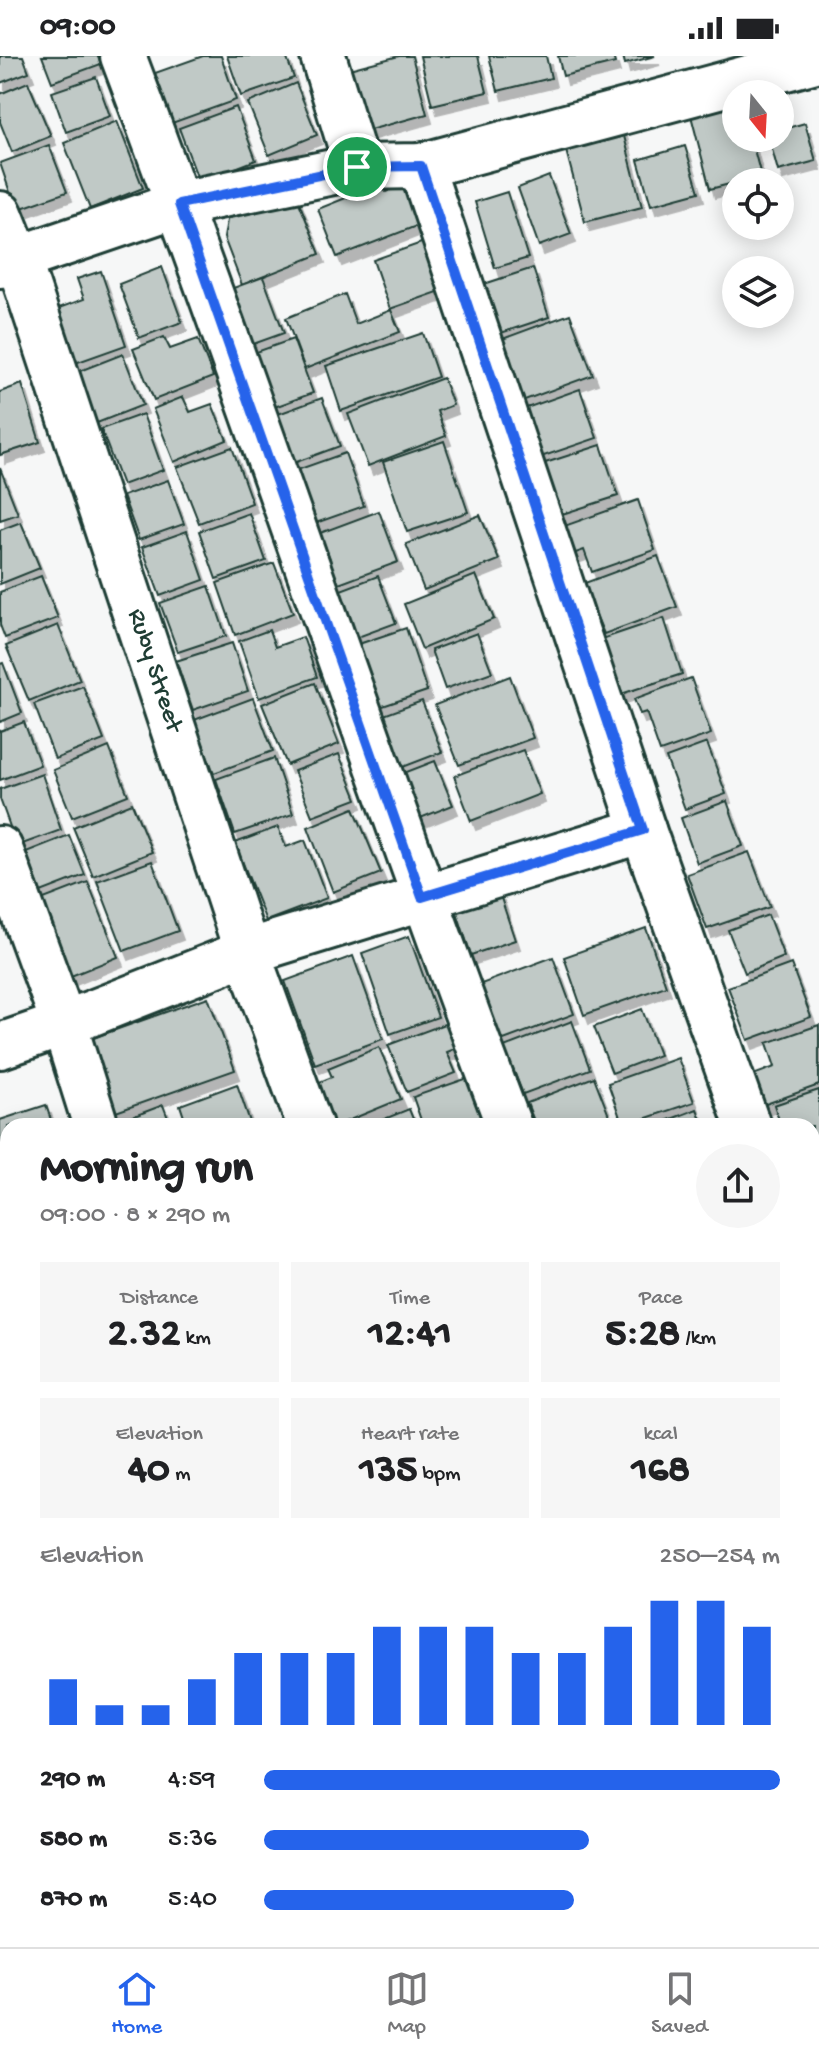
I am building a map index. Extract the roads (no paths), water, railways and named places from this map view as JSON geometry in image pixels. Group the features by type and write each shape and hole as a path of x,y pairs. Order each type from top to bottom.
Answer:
{"street":[{"path":"123,56 179,204 422,897 506,1118"},
{"path":"323,56 357,167"},
{"path":"9,262 179,204 357,167 421,166 819,59"},
{"path":"421,166 643,830 745,1118"},
{"name":"Ruby Street","path":"0,214 9,262 307,1118"},
{"path":"0,1046 247,952 643,830"},
{"path":"0,849 64,1024 93,1118"}]}
